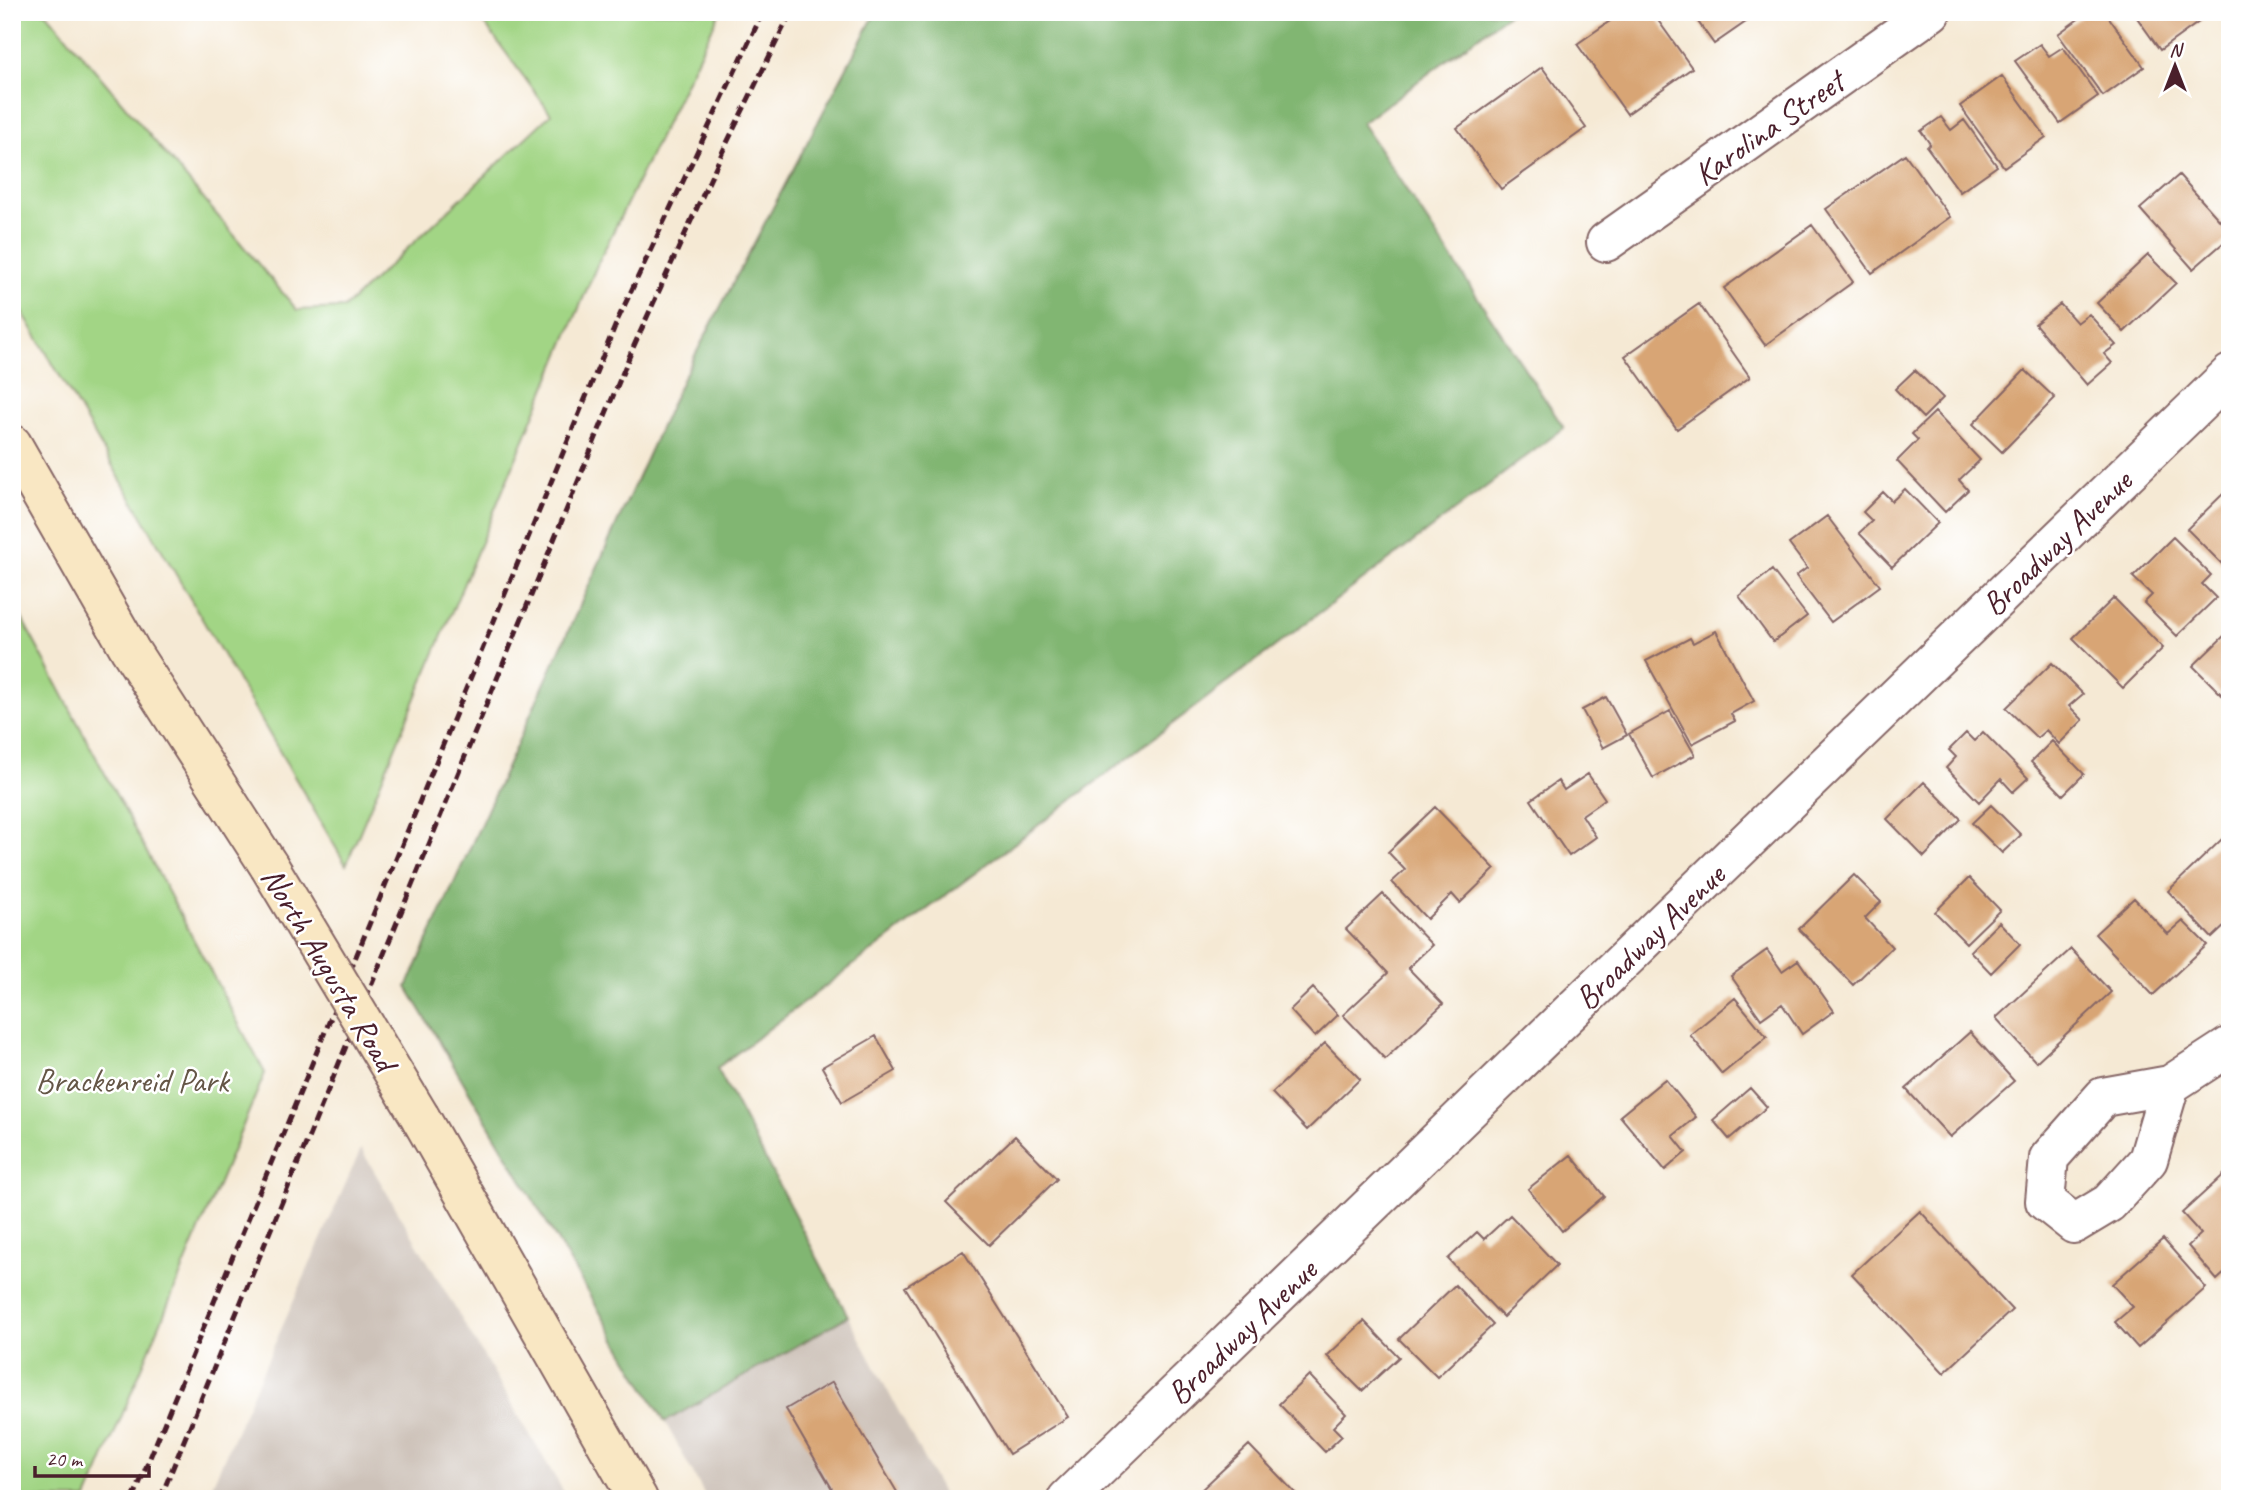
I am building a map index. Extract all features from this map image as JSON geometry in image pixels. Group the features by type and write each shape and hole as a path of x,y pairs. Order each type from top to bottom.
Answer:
{"main road":[{"name":"North Augusta Road","path":"12,444 130,650 269,866 420,1117 638,1499"}],"street":[{"name":"Karolina Street","path":"1605,242 1931,12"},
{"name":"Broadway Avenue","path":"1067,1499 2230,374"},
{"path":"2170,1085 2230,1046"}],"shaded area":[{"path":"361,1149 568,1499 206,1499"},
{"path":"848,1316 945,1499 707,1499 665,1422"}],"green space":[{"path":"12,12 46,12 297,310 344,308 551,114 476,12 720,12 597,265 346,865 12,294"},
{"path":"876,12 1511,12 1362,123 1564,428 717,1068 848,1316 665,1422 407,987 682,380"},
{"name":"Brackenreid Park","path":"12,600 265,1073 87,1499 12,1499"}],"building":[{"path":"1623,12 1652,12 1692,68 1627,114 1577,44"},
{"path":"1691,12 1749,12 1753,17 1714,44"},
{"path":"2088,12 2105,12 2144,67 2103,96 2058,34"},
{"path":"2133,12 2209,12 2210,14 2160,50"},
{"path":"2040,44 2049,56 2063,47 2098,96 2060,123 2015,61"},
{"path":"1542,67 1586,128 1501,189 1457,128"},
{"path":"2002,76 2046,137 2004,167 1960,106"},
{"path":"1941,117 1951,130 1964,120 1997,166 1960,192 1927,147 1930,144 1921,131"},
{"path":"1905,154 1950,217 1872,273 1826,209"},
{"path":"2179,175 2230,232 2230,237 2193,269 2140,209"},
{"path":"1812,225 1853,282 1765,345 1724,288"},
{"path":"2148,255 2176,283 2124,332 2097,303"},
{"path":"1699,304 1750,377 1677,429 1625,356"},
{"path":"2060,304 2077,323 2089,314 2116,345 2104,354 2112,363 2087,385 2035,324"},
{"path":"1915,370 1943,398 1923,418 1895,389"},
{"path":"2025,370 2055,398 2002,452 1973,424"},
{"path":"1935,412 1980,460 1959,480 1968,490 1945,512 1897,461 1918,440 1912,434"},
{"path":"1905,489 1938,523 1892,567 1859,533 1872,521 1863,512 1883,492 1892,501"},
{"path":"2227,490 2230,492 2230,572 2187,529"},
{"path":"1827,516 1880,586 1831,622 1796,576 1807,568 1789,544"},
{"path":"2173,537 2211,575 2202,584 2216,598 2177,636 2144,603 2152,595 2133,577"},
{"path":"1772,570 1807,616 1773,642 1739,596"},
{"path":"2114,598 2163,648 2123,688 2073,638"},
{"path":"2230,630 2230,687 2222,695 2193,666"},
{"path":"1716,631 1754,701 1731,714 1735,721 1692,744 1646,661 1690,638 1693,643"},
{"path":"2052,663 2083,694 2069,706 2083,720 2059,744 2046,730 2037,738 2006,708"},
{"path":"1606,697 1627,735 1603,748 1582,710"},
{"path":"1670,711 1695,755 1653,778 1629,734"},
{"path":"1983,732 2028,778 2013,792 2001,779 1979,802 1946,768 1956,757 1949,750 1966,733 1974,741"},
{"path":"2052,741 2084,774 2063,795 2031,762"},
{"path":"1588,774 1605,799 1582,815 1596,837 1569,856 1531,800 1558,781 1564,790"},
{"path":"1924,782 1961,819 1924,857 1887,819"},
{"path":"1991,805 2021,835 2002,853 1972,823"},
{"path":"1435,807 1495,869 1460,903 1452,894 1427,919 1392,882 1405,870 1388,852"},
{"path":"2222,839 2230,846 2230,921 2212,938 2168,891"},
{"path":"1854,875 1881,902 1865,918 1892,947 1853,985 1799,929"},
{"path":"1969,878 2000,910 1966,943 1935,912"},
{"path":"1383,894 1432,945 1408,968 1443,1004 1385,1059 1343,1015 1388,973 1346,929"},
{"path":"2134,898 2168,934 2183,921 2207,945 2153,995 2095,934"},
{"path":"1999,922 2020,944 1991,973 1970,951"},
{"path":"2071,949 2111,992 2036,1062 1996,1018"},
{"path":"1767,950 1782,971 1798,960 1834,1011 1802,1034 1782,1004 1761,1019 1731,976"},
{"path":"1313,988 1338,1015 1315,1037 1290,1010"},
{"path":"1735,998 1767,1037 1722,1074 1690,1035"},
{"path":"1970,1032 2014,1081 1950,1137 1906,1089"},
{"path":"876,1036 896,1071 842,1102 822,1067"},
{"path":"1325,1043 1360,1079 1307,1130 1272,1093"},
{"path":"1665,1079 1696,1117 1673,1136 1686,1152 1665,1170 1620,1116"},
{"path":"1750,1088 1767,1107 1729,1139 1713,1120"},
{"path":"1015,1136 1057,1179 989,1245 946,1202"},
{"path":"1571,1155 1604,1196 1562,1231 1528,1189"},
{"path":"2230,1169 2230,1268 2217,1280 2188,1246 2201,1234 2182,1213"},
{"path":"1920,1211 2012,1310 1944,1373 1852,1274"},
{"path":"1510,1215 1557,1265 1503,1317 1448,1259 1477,1232 1484,1239"},
{"path":"2163,1239 2206,1288 2138,1348 2115,1322 2133,1307 2112,1284"},
{"path":"963,1251 1068,1417 1009,1454 905,1287"},
{"path":"1455,1285 1493,1325 1437,1377 1399,1339"},
{"path":"1364,1321 1399,1357 1362,1391 1327,1356"},
{"path":"1309,1375 1346,1414 1333,1427 1342,1436 1325,1452 1279,1404"},
{"path":"832,1382 897,1492 886,1499 838,1499 786,1409"},
{"path":"1249,1445 1299,1497 1297,1499 1207,1499 1200,1491"}],"railway":[{"path":"133,1499 618,319 763,12"},
{"path":"160,1499 632,350 722,153 791,12"}]}
